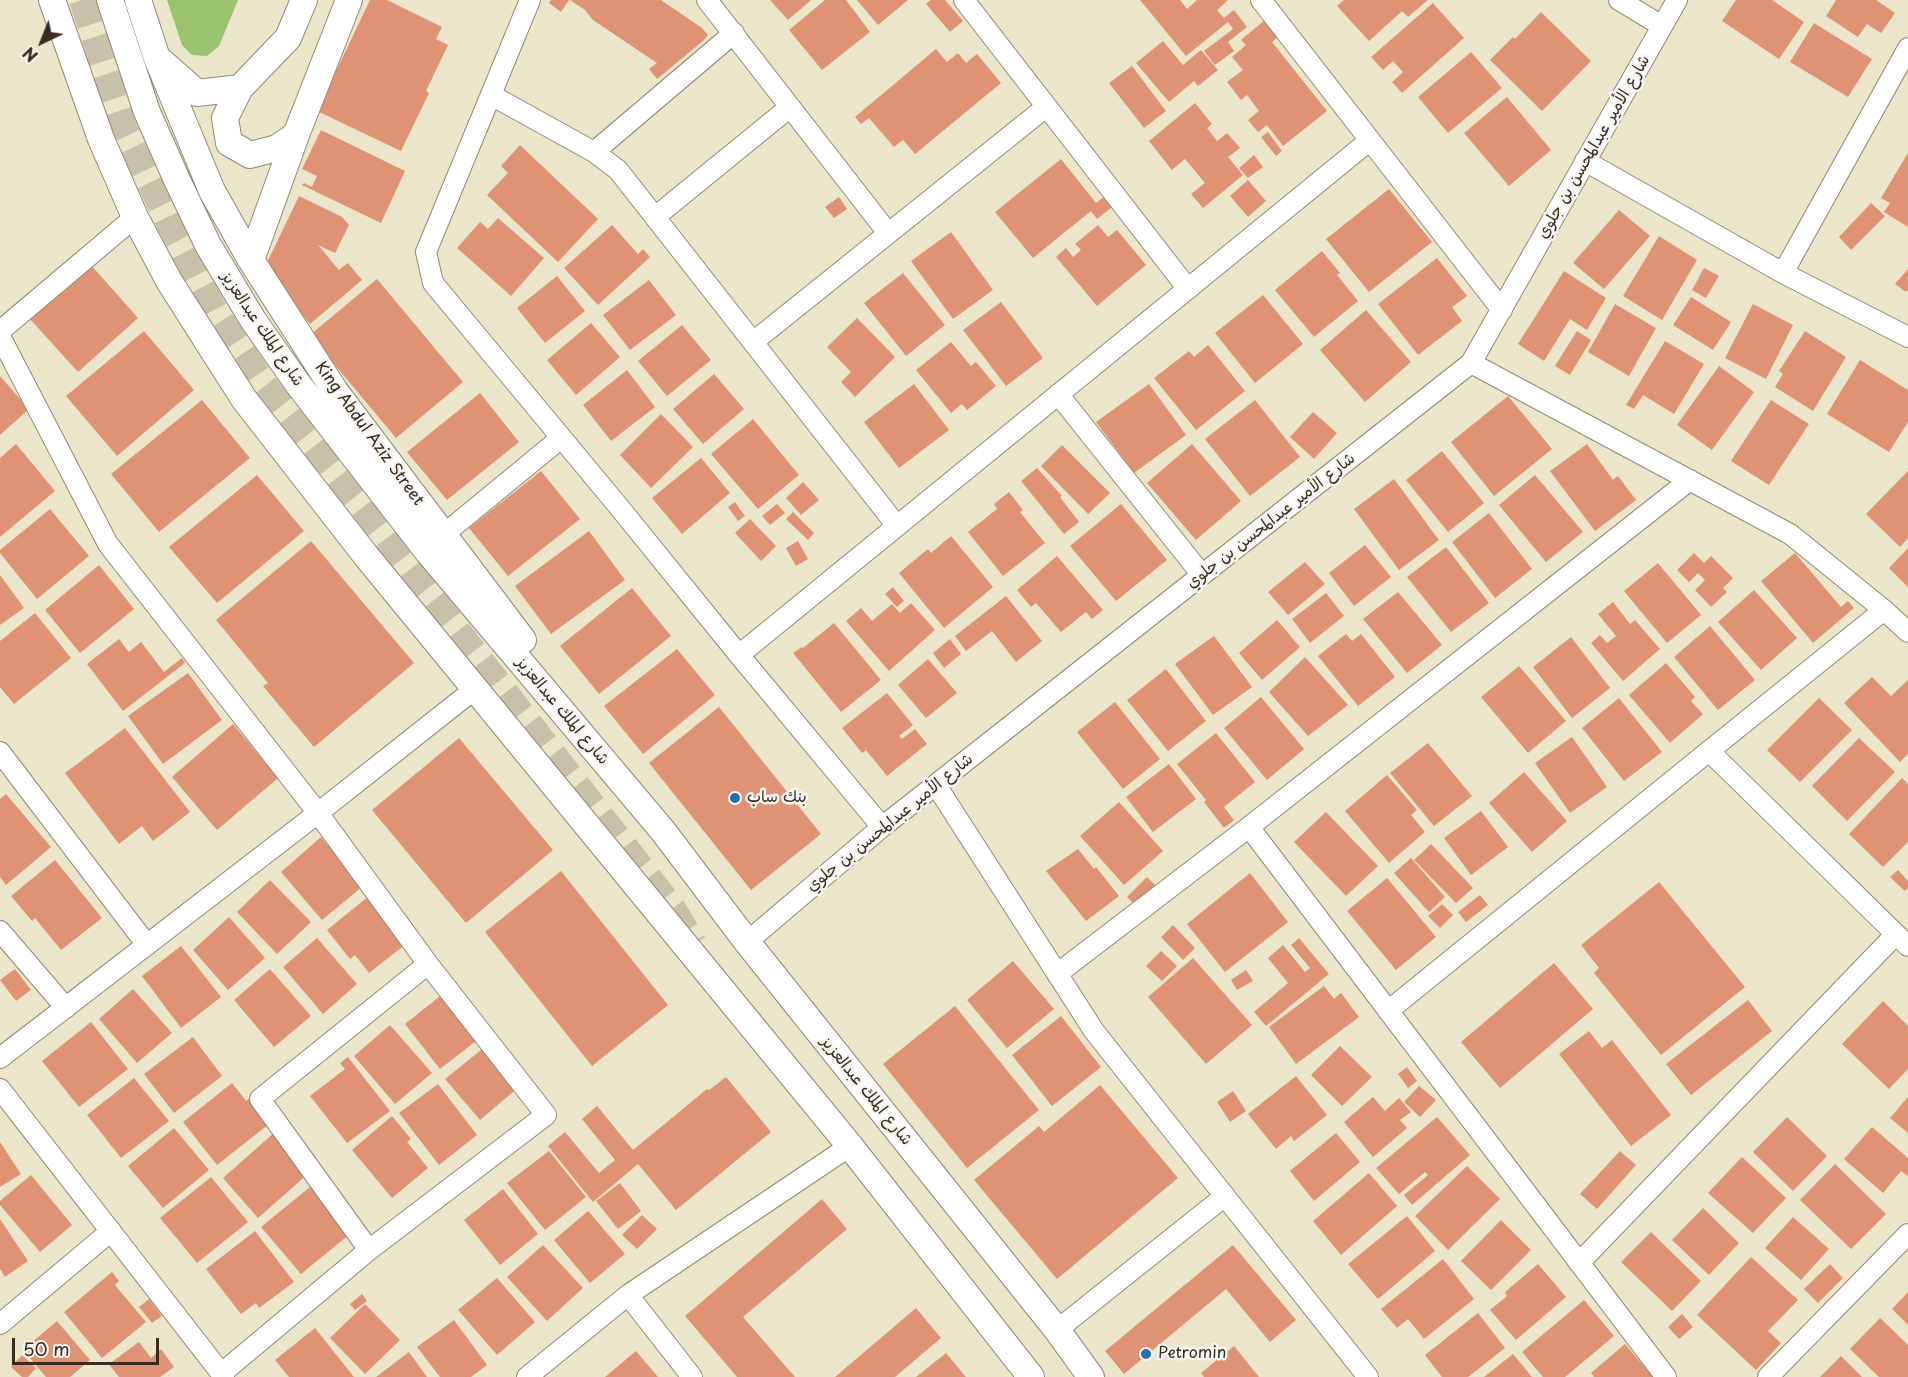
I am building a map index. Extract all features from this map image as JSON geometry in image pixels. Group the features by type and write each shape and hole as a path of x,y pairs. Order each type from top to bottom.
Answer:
{"street":[{"path":"52,0 101,139 135,217 170,281 244,399 367,557 850,1146 1031,1377"},
{"name":"شارع الملك عبدالعزيز","path":"110,0 147,112 177,180 208,245 253,321 298,384 428,552 663,831 747,942 1057,1330 1091,1377"},
{"name":"King Abdul Aziz Street","path":"138,0 157,58 212,191 251,260 335,391 587,724 663,831"},
{"path":"296,135 277,148 250,155 230,143 225,118 240,88 288,38 304,0"},
{"path":"251,260 296,135 350,0"},
{"path":"530,0 426,252 433,283 882,827"},
{"path":"707,0 888,233"},
{"path":"964,0 1188,289"},
{"path":"1261,0 1502,310"},
{"path":"1619,0 1662,26"},
{"name":"شارع الأمير عبدالمحسن بن جلوي","path":"747,942 882,827 1471,363 1677,0"},
{"path":"594,152 734,33"},
{"path":"1783,273 1908,48"},
{"path":"157,58 197,93 240,88"},
{"path":"491,95 594,152 618,170 897,526"},
{"path":"655,217 790,107"},
{"path":"753,342 1046,107"},
{"path":"739,655 1370,141"},
{"path":"1586,161 1783,273 1908,337"},
{"path":"0,331 135,217"},
{"path":"0,336 108,544 318,813 428,964 546,1115 369,1250 223,1375 0,1089"},
{"path":"1471,363 1790,534 1908,632"},
{"path":"1058,394 1202,575"},
{"path":"443,535 561,438"},
{"path":"1057,974 1249,827 1690,480"},
{"path":"1388,1011 1884,610"},
{"path":"0,1058 476,688"},
{"path":"1579,1263 1902,940 1709,751"},
{"path":"1,754 147,945"},
{"path":"936,785 1094,1031 1368,1377"},
{"path":"1249,827 1666,1377"},
{"path":"0,931 66,1008"},
{"path":"369,1250 260,1100 428,964"},
{"path":"527,1377 628,1295 850,1146"},
{"path":"1057,1330 1225,1196"},
{"path":"0,1324 111,1231"},
{"path":"1768,1377 1908,1234"},
{"path":"628,1295 692,1377"}],"green space":[{"path":"167,0 238,0 219,46 207,56 192,55 182,45"}],"building":[{"path":"370,0 387,0 442,27 436,39 448,45 426,91 429,93 401,151 317,111"},
{"path":"551,0 569,0 561,12 549,3"},
{"path":"570,0 661,0 702,28 708,35 657,79 649,69 657,63 593,20 585,10"},
{"path":"770,0 811,0 788,20"},
{"path":"825,0 846,0 870,32 822,70 789,30"},
{"path":"857,0 908,0 878,25"},
{"path":"931,0 945,0 963,21 950,32 926,4"},
{"path":"1140,0 1180,0 1187,9 1197,0 1228,0 1217,10 1224,18 1234,10 1247,27 1228,42 1234,51 1215,65 1204,51 1233,29 1228,22 1186,56"},
{"path":"1344,0 1428,0 1408,17 1402,11 1369,41 1337,6"},
{"path":"1736,0 1772,0 1804,22 1779,59 1722,21"},
{"path":"1836,0 1876,0 1895,13 1881,33 1867,24 1858,37 1826,16"},
{"path":"1433,3 1464,38 1402,93 1392,82 1403,72 1393,61 1383,70 1371,57"},
{"path":"1541,12 1591,61 1542,111 1490,60 1513,37 1515,39"},
{"path":"1265,20 1278,37 1272,42 1327,111 1283,146 1267,125 1258,132 1248,120 1259,111 1247,95 1241,100 1227,82 1243,70 1232,57 1246,45 1241,40"},
{"path":"1814,23 1872,59 1848,97 1790,62"},
{"path":"1163,41 1183,65 1201,50 1218,70 1198,86 1194,81 1169,102 1136,63"},
{"path":"936,49 947,62 958,53 966,63 977,54 1001,83 915,154 903,140 894,147 869,118 861,124 855,117"},
{"path":"1471,52 1502,88 1448,133 1418,97"},
{"path":"1132,66 1166,111 1144,128 1109,83"},
{"path":"1507,97 1551,150 1509,186 1464,133"},
{"path":"1195,103 1212,124 1207,128 1217,141 1227,133 1240,148 1228,157 1243,175 1203,208 1191,194 1205,183 1185,159 1172,170 1149,141"},
{"path":"321,130 405,171 381,223 302,185 304,183 312,187 317,176 302,169"},
{"path":"1268,132 1282,151 1276,156 1261,137"},
{"path":"520,145 598,219 558,262 487,195 508,173 501,166"},
{"path":"1908,153 1908,227 1884,212 1890,203 1881,198"},
{"path":"1254,155 1263,167 1248,178 1239,168"},
{"path":"1061,159 1096,203 1108,194 1116,204 1097,219 1091,211 1033,258 995,212"},
{"path":"1248,180 1266,201 1248,217 1230,196"},
{"path":"1389,189 1432,242 1369,292 1326,239"},
{"path":"299,196 342,217 349,225 335,253 318,245 339,270 348,263 362,280 310,324 264,269"},
{"path":"839,197 847,209 834,218 825,207"},
{"path":"1871,203 1885,216 1851,250 1839,237"},
{"path":"1619,210 1650,236 1604,289 1573,263"},
{"path":"498,218 544,258 511,296 457,248 480,222 488,229"},
{"path":"612,225 638,254 643,249 650,257 598,305 564,268"},
{"path":"1098,225 1108,237 1117,230 1146,265 1097,306 1056,257 1066,248 1073,257 1081,250 1075,244"},
{"path":"951,232 993,290 953,319 911,261"},
{"path":"1659,236 1697,260 1662,320 1623,296"},
{"path":"1322,251 1340,273 1337,275 1358,301 1314,337 1275,290"},
{"path":"1437,258 1467,296 1452,307 1462,321 1418,355 1378,304"},
{"path":"90,264 138,318 78,372 30,319"},
{"path":"1704,268 1719,276 1706,298 1692,290"},
{"path":"1908,269 1908,290 1906,292 1895,284"},
{"path":"1564,271 1606,298 1587,330 1570,319 1544,361 1518,344"},
{"path":"903,273 945,325 906,356 864,303"},
{"path":"557,276 585,311 545,343 517,308"},
{"path":"377,279 463,382 396,438 310,335"},
{"path":"649,280 676,315 630,350 603,315"},
{"path":"1263,295 1303,344 1255,383 1215,333"},
{"path":"1691,297 1731,322 1713,350 1673,325"},
{"path":"1001,302 1043,358 1006,386 963,330"},
{"path":"1615,304 1656,328 1629,376 1588,352"},
{"path":"1753,304 1793,325 1766,379 1725,358"},
{"path":"1366,310 1411,362 1365,402 1320,350"},
{"path":"857,318 895,357 855,397 841,382 851,372 827,347"},
{"path":"591,323 620,357 576,395 547,360"},
{"path":"682,325 711,360 667,396 638,361"},
{"path":"144,331 194,390 117,456 66,396"},
{"path":"1577,331 1591,340 1570,375 1555,366"},
{"path":"1805,331 1846,357 1813,411 1775,387 1783,374 1779,371"},
{"path":"1665,341 1704,364 1674,414 1643,395 1634,409 1626,405"},
{"path":"951,342 971,366 976,362 996,386 967,410 962,404 951,413 916,370"},
{"path":"1208,345 1245,391 1196,430 1154,378 1189,351 1194,357"},
{"path":"1860,360 1908,390 1908,422 1889,452 1827,414"},
{"path":"1719,366 1754,392 1712,450 1677,425"},
{"path":"627,370 655,407 611,441 583,405"},
{"path":"714,374 744,409 703,444 673,409"},
{"path":"0,376 29,409 0,435"},
{"path":"914,384 949,430 899,468 864,422"},
{"path":"1149,384 1186,435 1134,473 1096,422"},
{"path":"480,393 519,442 447,500 407,452"},
{"path":"1508,396 1552,449 1494,496 1451,442"},
{"path":"202,400 250,458 159,532 111,474"},
{"path":"1255,400 1300,457 1250,496 1205,439"},
{"path":"1771,400 1809,424 1769,485 1731,461"},
{"path":"1313,412 1337,433 1314,459 1290,437"},
{"path":"661,414 693,447 651,488 620,455"},
{"path":"753,419 799,475 758,509 711,454"},
{"path":"16,444 55,491 0,537 0,458"},
{"path":"1192,444 1241,501 1196,540 1147,483"},
{"path":"1587,444 1613,480 1618,476 1636,500 1595,531 1550,471"},
{"path":"1062,445 1110,493 1088,514 1041,466"},
{"path":"1442,451 1484,503 1448,532 1406,480"},
{"path":"701,458 730,493 682,534 652,498"},
{"path":"1037,468 1062,496 1060,497 1079,522 1064,534 1021,481"},
{"path":"541,471 580,519 508,576 469,528"},
{"path":"1908,471 1908,538 1900,547 1866,514"},
{"path":"257,475 304,531 217,603 169,547"},
{"path":"1535,475 1583,532 1546,562 1499,505"},
{"path":"1394,479 1439,540 1399,570 1354,509"},
{"path":"803,482 819,500 801,515 786,498"},
{"path":"1009,492 1023,510 1020,512 1045,543 1003,576 968,532 997,509 994,504"},
{"path":"735,502 745,516 738,521 728,507"},
{"path":"777,504 785,513 770,525 762,516"},
{"path":"1121,504 1167,560 1116,601 1070,546"},
{"path":"50,509 89,556 37,599 0,553 0,550"},
{"path":"793,512 814,533 808,540 786,519"},
{"path":"1489,513 1532,569 1495,598 1452,542"},
{"path":"750,519 776,546 761,561 735,533"},
{"path":"589,531 625,580 551,634 515,586"},
{"path":"951,536 993,587 944,628 899,573 928,549 931,553"},
{"path":"311,541 414,663 314,747 263,686 268,683 216,620"},
{"path":"798,541 808,559 796,566 786,548"},
{"path":"1365,545 1391,577 1354,606 1329,573"},
{"path":"1446,547 1489,603 1451,632 1407,577"},
{"path":"1908,548 1908,587 1889,568"},
{"path":"1694,553 1704,563 1711,556 1733,578 1723,588 1727,592 1711,607 1695,590 1705,580 1698,573 1689,582 1677,570"},
{"path":"1795,553 1841,607 1848,601 1854,608 1813,643 1761,581"},
{"path":"1057,556 1103,610 1092,619 1086,612 1061,632 1036,603 1031,607 1017,590"},
{"path":"1305,562 1325,584 1288,615 1268,592"},
{"path":"1658,563 1701,615 1667,643 1624,591"},
{"path":"99,565 134,609 80,653 45,610"},
{"path":"0,575 24,608 0,625"},
{"path":"893,587 904,601 897,607 885,594"},
{"path":"632,588 671,636 599,694 560,646"},
{"path":"1754,590 1797,638 1761,670 1718,622"},
{"path":"1398,592 1442,645 1407,673 1363,619"},
{"path":"1326,593 1344,616 1310,643 1292,619"},
{"path":"1006,596 1042,641 1016,662 992,631 966,651 955,636"},
{"path":"1613,602 1630,624 1635,620 1660,649 1623,681 1591,643 1600,635 1607,643 1616,636 1598,614"},
{"path":"911,603 935,630 889,671 846,621 861,608 872,621 892,604 900,613"},
{"path":"35,613 71,658 14,704 0,687 0,641"},
{"path":"1277,620 1300,647 1262,680 1239,653"},
{"path":"834,623 881,680 841,712 793,653 803,648"},
{"path":"1710,626 1755,680 1718,710 1674,657"},
{"path":"1346,634 1352,641 1361,634 1395,677 1358,706 1318,656"},
{"path":"1214,636 1252,687 1213,715 1175,664"},
{"path":"1571,637 1610,688 1572,718 1533,667"},
{"path":"119,639 129,652 141,642 164,672 182,658 185,663 123,711 87,664"},
{"path":"950,639 961,654 944,668 933,653"},
{"path":"677,649 715,695 643,754 604,706"},
{"path":"1305,657 1348,705 1308,736 1269,692"},
{"path":"928,659 957,693 926,718 898,685"},
{"path":"1666,663 1695,697 1691,701 1703,714 1670,743 1629,695"},
{"path":"1519,666 1566,721 1528,753 1481,697"},
{"path":"1166,669 1206,721 1168,751 1127,700"},
{"path":"188,673 222,720 163,764 128,716"},
{"path":"1872,677 1891,696 1908,680 1908,754 1900,762 1844,703"},
{"path":"887,693 913,725 899,736 902,739 915,729 927,744 887,776 866,750 862,753 842,728"},
{"path":"1261,697 1304,749 1267,780 1224,728"},
{"path":"1619,698 1662,752 1624,781 1582,728"},
{"path":"1819,698 1852,730 1800,782 1767,750"},
{"path":"1115,702 1160,759 1123,789 1077,732"},
{"name":"بنك ساب","path":"719,707 821,834 751,890 649,763"},
{"path":"233,724 278,778 217,830 172,777"},
{"path":"125,728 190,812 153,841 142,826 119,844 65,773"},
{"path":"1216,733 1255,782 1224,807 1234,820 1224,828 1204,802 1206,800 1177,764"},
{"path":"1572,737 1607,787 1570,813 1535,763"},
{"path":"459,738 553,850 466,923 372,810"},
{"path":"1859,738 1895,772 1847,821 1812,786"},
{"path":"1428,743 1472,796 1434,826 1390,773"},
{"path":"1169,764 1196,799 1153,832 1126,797"},
{"path":"1524,772 1567,821 1532,852 1489,803"},
{"path":"1387,775 1417,810 1411,815 1425,832 1389,863 1345,811"},
{"path":"1902,778 1908,784 1908,842 1883,867 1849,834"},
{"path":"6,794 51,847 6,885 0,877 0,799"},
{"path":"1119,802 1163,851 1124,885 1080,836"},
{"path":"1481,811 1508,847 1471,875 1444,838"},
{"path":"1326,812 1378,866 1346,896 1294,842"},
{"path":"321,837 363,886 322,920 281,872"},
{"path":"1431,844 1473,888 1456,903 1414,860"},
{"path":"1078,849 1119,896 1086,921 1046,871"},
{"path":"1411,858 1445,897 1429,912 1394,873"},
{"path":"55,860 102,918 61,950 35,918 32,921 11,896"},
{"path":"1898,870 1908,881 1908,888 1905,891 1890,877"},
{"path":"561,871 668,1005 592,1066 485,932"},
{"path":"1250,873 1288,922 1225,972 1187,924"},
{"path":"1147,877 1155,885 1135,905 1127,897"},
{"path":"1387,878 1436,937 1396,970 1347,911"},
{"path":"270,880 311,922 277,954 237,912"},
{"path":"1659,882 1745,987 1661,1055 1594,973 1599,968 1581,945"},
{"path":"1480,895 1488,905 1466,922 1458,912"},
{"path":"369,896 406,944 369,973 355,955 350,959 327,930"},
{"path":"1442,904 1453,915 1440,928 1428,916"},
{"path":"229,917 265,958 228,990 193,950"},
{"path":"1173,925 1195,948 1183,960 1161,937"},
{"path":"317,938 357,984 323,1014 283,967"},
{"path":"1299,938 1329,974 1266,1026 1254,1012 1288,983 1268,958 1283,945 1305,972 1310,968 1291,945"},
{"path":"181,946 221,997 181,1028 142,976"},
{"path":"1161,951 1177,966 1162,981 1146,966"},
{"path":"1193,958 1252,1025 1206,1064 1148,997"},
{"path":"1013,961 1054,1009 1007,1048 967,1000"},
{"path":"1554,963 1593,1009 1500,1088 1461,1042"},
{"path":"15,969 31,990 16,1001 0,980"},
{"path":"270,969 311,1016 274,1047 234,1000"},
{"path":"1246,970 1253,981 1237,990 1231,980"},
{"path":"1324,986 1334,999 1341,993 1359,1017 1296,1064 1269,1027"},
{"path":"133,989 172,1033 137,1063 99,1019"},
{"path":"444,993 480,1038 440,1069 405,1024"},
{"path":"1748,1000 1772,1031 1691,1095 1666,1064"},
{"path":"1883,1001 1908,1026 1908,1069 1889,1089 1842,1044"},
{"path":"955,1006 1039,1110 967,1168 883,1064"},
{"path":"1061,1016 1101,1067 1052,1106 1012,1055"},
{"path":"91,1022 128,1069 79,1107 42,1061"},
{"path":"390,1025 432,1073 395,1104 354,1056"},
{"path":"1589,1031 1602,1048 1612,1040 1671,1115 1631,1146 1559,1054"},
{"path":"193,1037 222,1076 174,1113 144,1074"},
{"path":"486,1046 520,1086 480,1120 445,1079"},
{"path":"1340,1046 1372,1077 1342,1106 1311,1075"},
{"path":"348,1057 390,1111 347,1143 310,1096 345,1069 340,1063"},
{"path":"1407,1067 1417,1081 1408,1088 1398,1074"},
{"path":"1296,1076 1327,1115 1294,1141 1291,1136 1276,1149 1248,1114"},
{"path":"726,1077 771,1132 676,1210 638,1164 593,1202 548,1146 565,1132 599,1173 615,1160 582,1119 597,1106 633,1150 707,1089 709,1090"},
{"path":"134,1078 169,1121 121,1158 87,1115"},
{"path":"232,1083 246,1101 253,1095 273,1121 217,1165 183,1122"},
{"path":"438,1084 477,1135 439,1165 399,1113"},
{"path":"1100,1085 1178,1178 1057,1279 974,1180 1039,1126 1044,1132"},
{"path":"1419,1086 1436,1100 1420,1117 1404,1102"},
{"path":"1233,1091 1246,1111 1230,1122 1217,1102"},
{"path":"1373,1097 1385,1111 1399,1098 1411,1112 1400,1120 1407,1128 1373,1157 1344,1122"},
{"path":"1908,1097 1908,1133 1890,1118"},
{"path":"392,1116 411,1139 407,1142 428,1168 392,1198 352,1150"},
{"path":"1437,1117 1470,1155 1412,1205 1404,1195 1428,1175 1425,1172 1399,1194 1376,1168"},
{"path":"1787,1117 1827,1156 1793,1191 1753,1152"},
{"path":"1872,1127 1908,1158 1908,1176 1901,1171 1883,1193 1844,1159"},
{"path":"174,1128 209,1170 163,1208 128,1166"},
{"path":"275,1132 310,1172 258,1218 223,1178"},
{"path":"1336,1133 1360,1162 1314,1201 1290,1171"},
{"path":"0,1142 21,1174 0,1187"},
{"path":"549,1151 586,1197 545,1230 507,1183"},
{"path":"1620,1151 1636,1165 1597,1209 1580,1194"},
{"path":"1742,1157 1786,1198 1753,1233 1708,1193"},
{"path":"1835,1164 1886,1214 1851,1249 1800,1200"},
{"path":"1467,1166 1500,1199 1448,1250 1415,1216"},
{"path":"1369,1173 1397,1206 1341,1255 1313,1221"},
{"path":"31,1175 72,1225 40,1252 0,1205 0,1201"},
{"path":"211,1177 248,1222 197,1263 160,1218"},
{"path":"620,1183 641,1211 618,1229 596,1201"},
{"path":"310,1187 350,1234 301,1274 261,1227"},
{"path":"503,1189 538,1234 500,1265 464,1220"},
{"path":"822,1199 847,1229 743,1317 795,1377 737,1377 685,1316"},
{"path":"1703,1208 1739,1243 1709,1275 1672,1240"},
{"path":"588,1211 625,1254 590,1283 554,1240"},
{"path":"642,1215 657,1229 637,1249 622,1235"},
{"path":"1407,1216 1435,1251 1378,1299 1348,1264"},
{"path":"1793,1217 1829,1249 1801,1280 1765,1248"},
{"path":"0,1219 28,1261 5,1277 0,1269"},
{"path":"1501,1220 1531,1250 1491,1290 1461,1261"},
{"path":"255,1231 294,1282 259,1308 256,1303 241,1314 206,1269"},
{"path":"1651,1232 1701,1281 1672,1311 1621,1262"},
{"path":"543,1245 583,1288 547,1321 507,1277"},
{"path":"1233,1245 1296,1320 1270,1342 1226,1289 1124,1374 1105,1351"},
{"path":"1751,1257 1798,1300 1768,1331 1781,1343 1756,1370 1697,1315"},
{"path":"1443,1259 1474,1299 1424,1339 1408,1319 1397,1328 1381,1309"},
{"path":"1538,1264 1566,1297 1516,1340 1490,1310 1507,1296 1505,1292"},
{"path":"1830,1264 1843,1278 1818,1303 1804,1289"},
{"path":"112,1272 119,1281 115,1285 146,1322 102,1358 64,1312"},
{"path":"497,1278 535,1322 497,1355 458,1310"},
{"path":"1908,1292 1908,1325 1892,1309"},
{"path":"362,1294 367,1301 355,1310 350,1304"},
{"path":"149,1299 162,1316 152,1323 139,1307"},
{"path":"1584,1300 1614,1336 1565,1377 1543,1377 1522,1352"},
{"path":"365,1304 400,1340 365,1374 330,1338"},
{"path":"916,1308 941,1338 895,1377 835,1377"},
{"path":"1478,1313 1505,1348 1468,1377 1442,1377 1425,1355"},
{"path":"1682,1314 1693,1327 1679,1339 1668,1327"},
{"path":"1880,1318 1908,1345 1908,1377 1879,1377 1850,1349"},
{"path":"454,1320 487,1365 471,1377 440,1377 417,1347"},
{"path":"57,1321 90,1360 70,1377 46,1377 23,1350"},
{"path":"315,1328 354,1377 289,1377 275,1360"},
{"path":"139,1342 151,1358 161,1349 174,1367 160,1377 119,1377 109,1364"},
{"path":"1625,1344 1653,1377 1594,1377 1591,1373"},
{"path":"1234,1346 1259,1377 1204,1377 1201,1373"},
{"path":"636,1351 658,1377 605,1377"},
{"path":"409,1352 427,1377 376,1377"},
{"path":"946,1353 966,1377 916,1377"},
{"path":"1513,1354 1532,1377 1484,1377"},
{"path":"22,1355 36,1368 28,1377 22,1377 11,1367"},
{"path":"1841,1356 1862,1377 1820,1377"}],"tunnel":[{"path":"82,0 125,131 216,313 264,384 674,910 694,944"}],"place":[{"name":"بنك ساب","path":"735,798"},
{"name":"Petromin","path":"1146,1354"}]}
